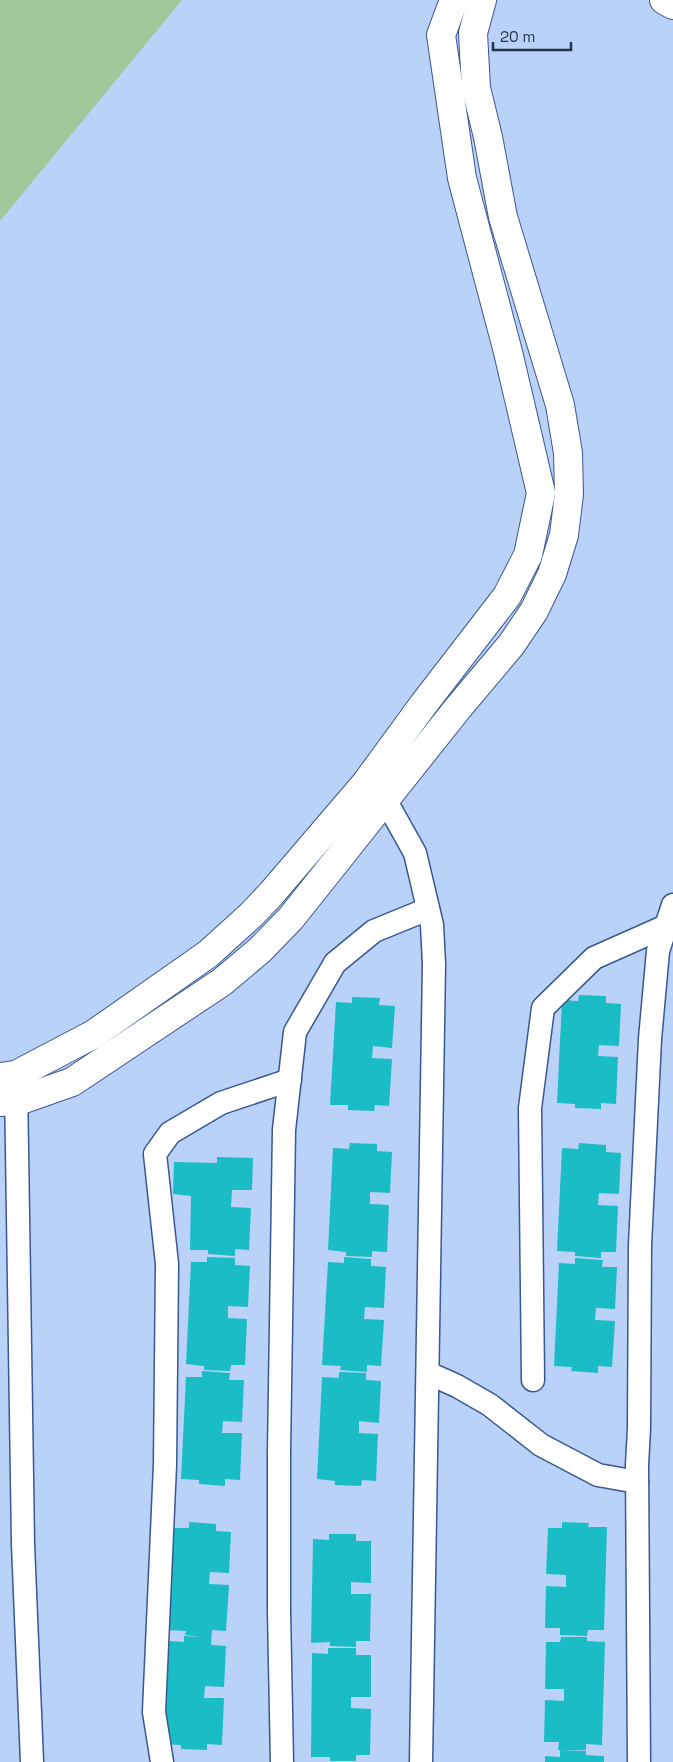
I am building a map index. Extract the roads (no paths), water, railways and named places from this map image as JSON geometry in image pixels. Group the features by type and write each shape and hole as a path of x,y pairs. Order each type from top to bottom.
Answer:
{"street":[{"path":"8,1089 94,1034 183,972 223,941 272,894 366,783 507,596 528,555 541,493 508,352 462,178 441,35 454,0"},
{"path":"8,1089 72,1082 222,982 260,950 291,918 386,801 458,708 511,645 534,611 552,574 564,535 569,494 568,453 560,405 504,217 476,88 473,33 482,0"},
{"path":"664,0 673,5"},
{"path":"366,783 386,801 415,853 432,926 434,964 421,1762"},
{"path":"639,1762 638,1482 640,1428 640,1245 650,1039 658,951 673,905"},
{"path":"282,1762 279,1611 279,1452 284,1130 295,1032 335,964 374,932 428,909"},
{"path":"533,1380 530,1108 543,1008 594,958 666,926"},
{"path":"162,1762 154,1712 166,1465 167,1264 156,1154 170,1133 222,1103 290,1080"},
{"path":"8,1089 17,1186 23,1544 32,1762"},
{"path":"428,1373 457,1386 490,1405 541,1445 598,1474 638,1482"}]}
